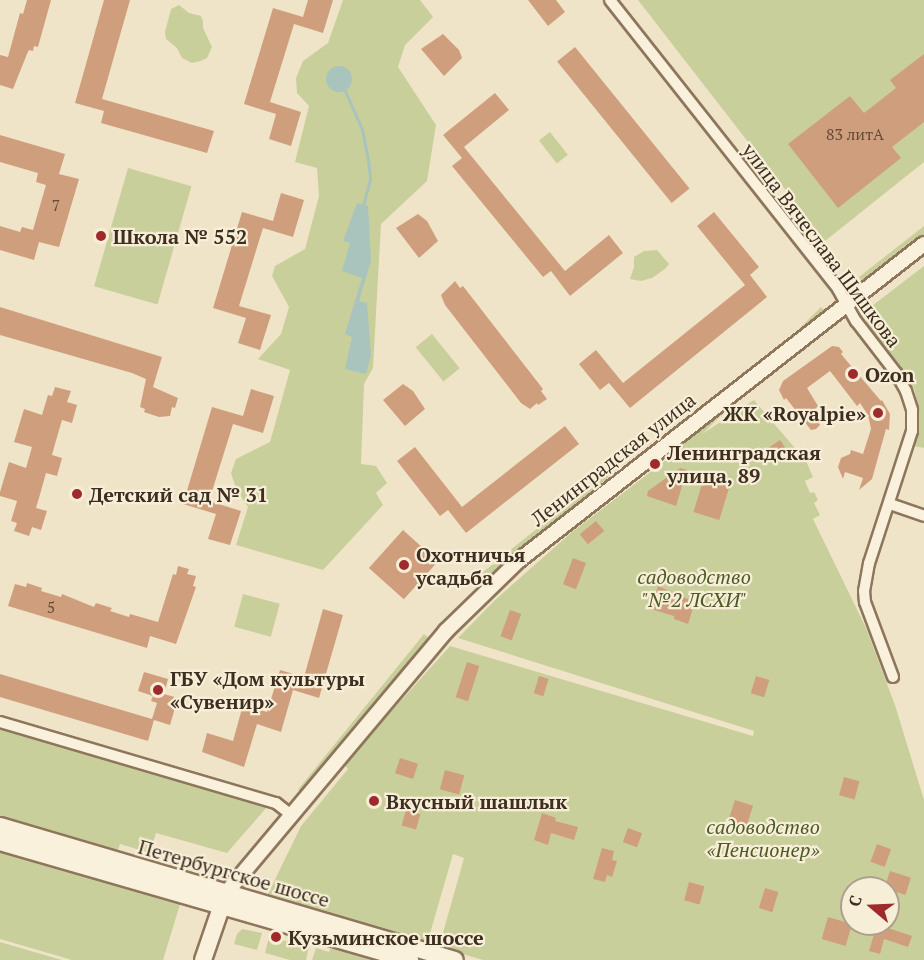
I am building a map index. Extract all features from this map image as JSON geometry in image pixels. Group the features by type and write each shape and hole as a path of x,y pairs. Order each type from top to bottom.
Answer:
{"main road":[{"name":"Петербургское шоссе","path":"0,826 410,960"},
{"name":"Петербургское шоссе","path":"0,842 455,960"},
{"path":"203,960 223,899"}],"street":[{"name":"улица Вячеслава Шишкова","path":"610,0 838,289 906,391 912,410 912,431 869,563 864,591 865,602 893,677"},
{"name":"Ленинградская улица","path":"223,899 290,814 446,631 518,561 924,244"},
{"path":"890,504 924,516"},
{"path":"0,722 276,803 290,814"}],"green space":[{"path":"343,0 420,0 433,17 405,45 398,67 436,125 427,181 381,224 373,368 364,384 361,464 376,466 387,483 376,493 383,505 323,570 236,545 248,507 237,491 231,473 236,459 270,442 290,370 258,359 281,334 289,307 272,276 275,266 305,249 319,196 317,168 295,162 309,106 297,93 296,78 303,61 328,43"},
{"path":"638,0 924,0 924,162 825,241"},
{"path":"179,5 189,13 201,16 203,21 203,28 212,47 207,58 201,61 192,63 182,58 177,48 166,39 165,32 171,9"},
{"path":"550,132 568,155 557,163 539,141"},
{"path":"128,168 191,186 158,304 94,286"},
{"path":"924,226 924,234 862,282 859,277"},
{"path":"657,250 669,264 665,269 652,278 641,281 630,279 634,257 644,251"},
{"path":"924,266 924,448 914,446 918,406 914,388 866,321 868,309"},
{"path":"821,307 825,311 662,475 658,470"},
{"path":"432,334 460,368 443,381 416,347"},
{"path":"754,400 806,461 813,477 805,481 810,493 814,492 818,500 814,503 820,515 813,519 866,628 895,705 924,800 924,960 483,960 439,947 464,858 453,854 427,944 267,896 301,826 348,769 344,764 450,646 753,736 754,731 458,638 494,601 572,532 687,444"},
{"path":"606,473 609,477 481,582 477,577"},
{"path":"243,594 280,604 271,637 234,627"},
{"path":"424,634 429,638 303,793 298,789"},
{"path":"0,729 267,807 227,853 156,833 150,853 120,844 118,850 99,847 0,818"},
{"path":"0,850 181,901 163,960 72,960 0,939"},
{"path":"242,929 262,933 257,950 234,944 237,934"},
{"path":"269,937 309,947 306,960 290,960 265,953"},
{"path":"0,942 62,960 0,960"},
{"path":"316,948 329,952 330,949 356,951 387,960 312,960"}],"water":[{"path":"339,66 348,70 352,79 348,88 339,92 330,88 326,79 330,70"},
{"path":"357,203 368,206 371,261 359,301 367,303 371,355 366,374 345,369 352,337 345,334 362,278 342,271 350,243 343,241"}],"building":[{"path":"27,0 51,0 38,47 34,46 33,51 29,50 13,89 0,85 0,55 8,57 20,13 23,14"},
{"path":"104,0 130,0 102,99 214,131 207,153 101,123 104,111 75,103"},
{"path":"308,0 333,0 323,33 294,24 270,102 301,112 291,146 269,139 276,114 244,104 273,8 303,17"},
{"path":"528,0 556,0 565,12 548,26"},
{"path":"443,34 459,50 462,58 444,76 421,49"},
{"path":"575,47 690,188 672,203 557,61"},
{"path":"924,54 924,122 892,147 901,158 838,208 788,144 850,96 864,113 896,88 890,80"},
{"path":"495,93 509,110 464,147 565,271 609,235 623,253 570,296 551,271 543,277 452,166 462,158 443,135"},
{"path":"0,135 65,154 59,174 79,179 59,247 39,242 34,260 0,250 0,226 20,232 22,227 33,230 46,185 36,182 38,173 0,162"},
{"path":"281,193 304,200 293,237 263,228 239,306 271,315 260,350 238,343 246,318 213,308 242,212 273,221"},
{"path":"714,212 759,267 750,275 767,297 630,408 609,383 600,390 579,364 596,350 623,383 745,285 697,226"},
{"path":"418,214 427,221 438,241 419,258 396,228"},
{"path":"455,281 460,288 463,286 543,389 541,391 547,399 530,409 521,403 445,305 441,295"},
{"path":"0,307 162,357 153,387 178,398 175,408 172,407 170,416 159,417 144,412 145,409 140,407 146,379 132,373 0,335"},
{"name":"ЖК «Royalpie»","path":"832,346 839,347 843,352 841,354 882,400 890,414 889,430 886,429 872,479 859,490 863,478 845,472 843,479 838,467 841,458 850,454 851,450 863,454 871,429 868,415 860,403 857,406 830,371 807,388 818,406 815,409 818,412 814,415 820,425 811,430 786,398 784,400 779,390 783,381"},
{"path":"403,384 413,391 425,409 405,426 383,400"},
{"path":"55,387 71,391 67,402 77,405 72,423 62,420 55,444 52,455 62,458 57,476 46,473 36,508 47,511 41,530 32,527 29,536 14,531 17,523 11,521 17,501 0,496 0,492 9,462 26,468 32,447 14,442 24,409 42,415 48,395 52,396"},
{"path":"251,389 274,396 263,433 233,424 209,501 241,511 230,545 208,539 216,514 183,504 212,407 243,416"},
{"path":"565,426 579,444 466,533 448,510 440,516 397,461 415,447 462,507"},
{"path":"780,440 786,449 769,461 763,452"},
{"path":"680,468 687,470 676,506 647,496 648,491"},
{"path":"706,471 732,479 719,520 693,512"},
{"path":"596,521 604,531 588,544 580,534"},
{"name":"Охотничья усадьба","path":"403,530 438,561 404,599 369,568"},
{"path":"573,558 586,563 576,589 563,584"},
{"path":"178,566 189,569 187,574 196,576 193,586 196,587 176,644 150,636 147,648 8,606 15,584 26,587 27,583 42,588 41,591 61,597 62,594 94,607 96,603 112,608 110,611 129,617 130,614 158,622 173,574 176,575"},
{"path":"658,586 695,602 688,624 674,619 674,616 651,609"},
{"path":"323,609 343,615 319,698 293,690 281,732 257,724 244,767 202,752 207,733 233,741 243,705 267,712 280,670 304,677"},
{"path":"510,610 521,614 512,640 500,636"},
{"path":"467,662 479,666 468,701 456,697"},
{"path":"144,672 168,679 164,694 178,698 170,725 154,720 148,741 0,697 0,674 152,719 157,703 151,701 153,696 138,691"},
{"path":"539,676 549,679 543,696 534,693"},
{"path":"756,676 769,680 764,697 751,693"},
{"path":"400,758 418,764 413,779 395,773"},
{"path":"445,770 464,775 459,794 440,789"},
{"path":"844,777 859,781 855,799 839,795"},
{"path":"735,800 753,806 746,829 728,823"},
{"path":"406,810 420,814 416,830 402,825"},
{"path":"542,813 556,818 555,821 578,827 574,840 551,833 548,845 534,840"},
{"path":"628,828 642,833 637,847 623,842"},
{"path":"877,844 891,849 885,867 871,862"},
{"path":"602,848 614,851 612,860 617,861 612,877 607,875 605,882 593,879"},
{"path":"890,871 911,878 905,895 900,893 900,876 888,876"},
{"path":"689,882 704,886 700,904 684,900"},
{"path":"765,888 778,892 772,912 759,908"},
{"path":"828,917 840,920 840,936 849,936 846,946 822,939"},
{"path":"900,932 912,936 908,947 884,939 880,954 869,951 873,936 900,936"}],"waterway":[{"path":"345,91 362,129 368,159 370,179 363,205"}],"place":[{"name":"Школа № 552","path":"101,236"},
{"name":"Ozon","path":"853,374"},
{"name":"ЖК «Royalpie»","path":"878,413"},
{"name":"Ленинградская улица, 89","path":"655,464"},
{"name":"Детский сад № 31","path":"77,494"},
{"name":"Охотничья усадьба","path":"404,565"},
{"name":"ГБУ «Дом культуры «Сувенир»","path":"158,690"},
{"name":"Вкусный шашлык","path":"374,801"},
{"name":"Кузьминское шоссе","path":"276,937"}],"park label":[{"name":"садоводство \"№2 ЛСХИ\"","path":"694,588"},
{"name":"садоводство «Пенсионер»","path":"763,838"}]}
